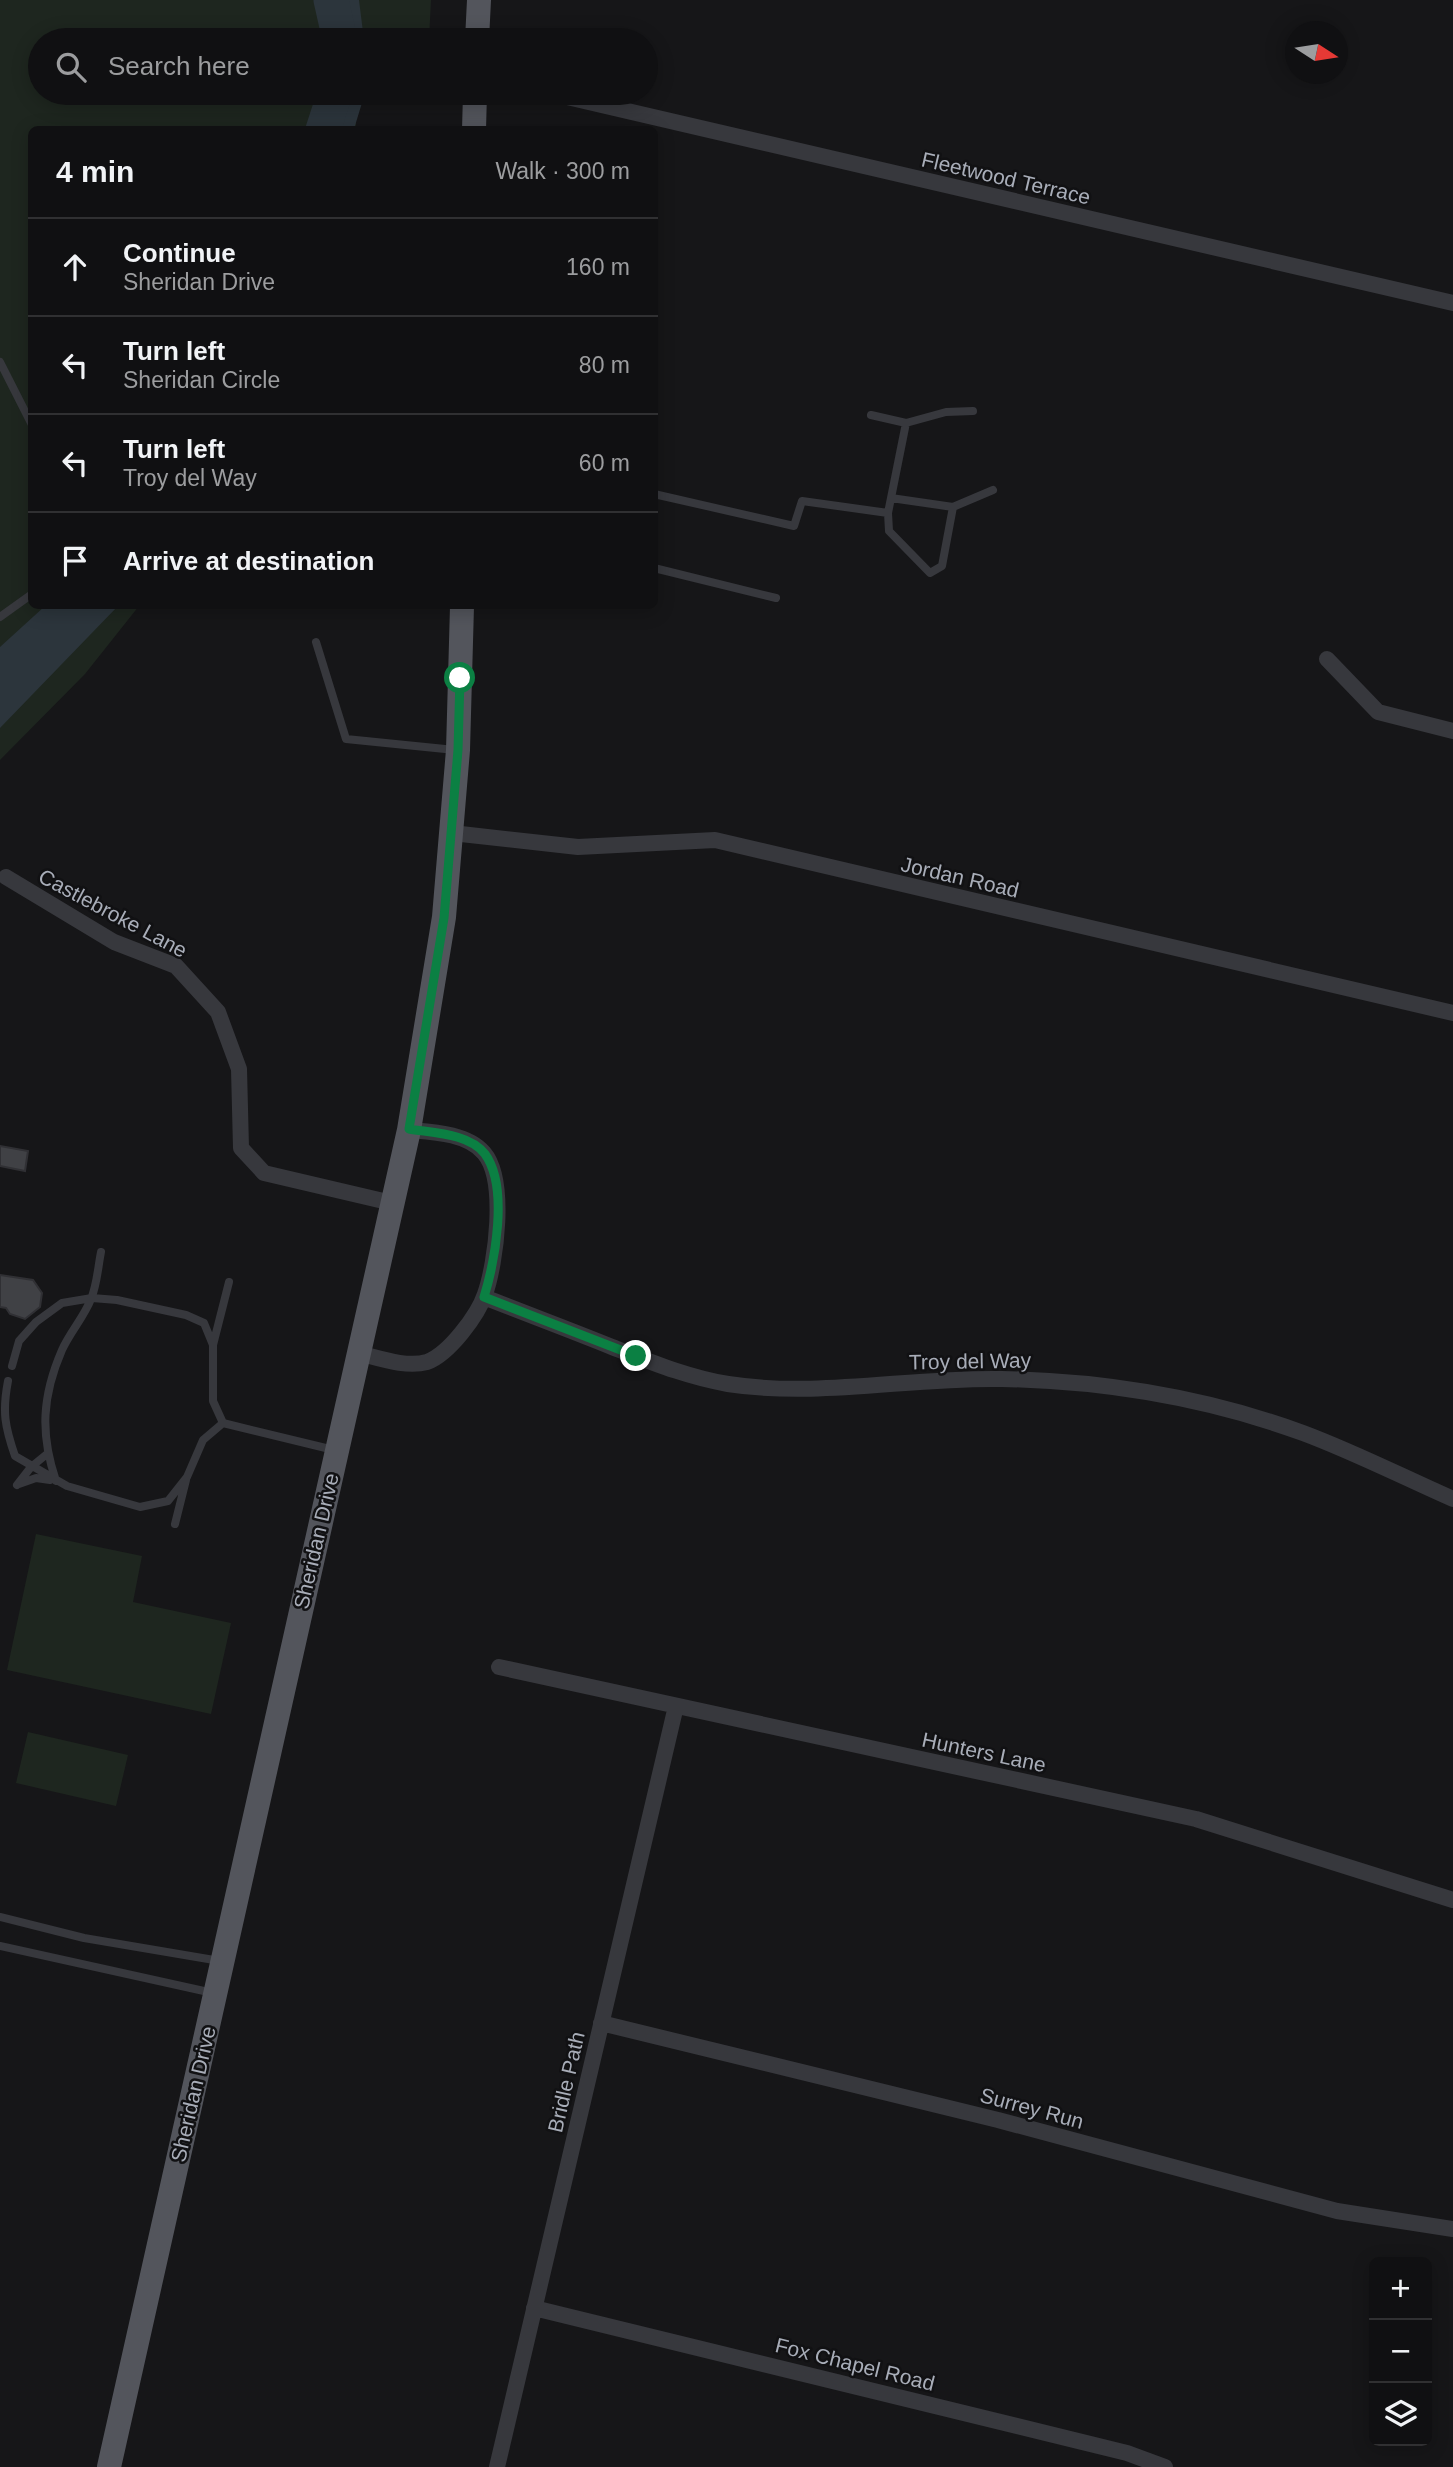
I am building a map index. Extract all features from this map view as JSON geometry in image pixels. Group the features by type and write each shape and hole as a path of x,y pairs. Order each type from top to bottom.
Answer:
{"main road":[{"path":"478,28 479,0"},
{"path":"474,126 475,105"},
{"name":"Sheridan Drive","path":"109,2467 409,1129 444,918 458,750 462,609"}],"street":[{"name":"Fleetwood Terrace","path":"602,105 1453,303"},
{"path":"1327,659 1378,712 1453,731"},
{"name":"Jordan Road","path":"452,833 578,847 715,840 1453,1013"},
{"name":"Castlebroke Lane","path":"6,877 114,942 176,966 218,1012 239,1069 241,1149 264,1173 392,1203"},
{"path":"358,1353 407,1363 426,1362 441,1354 457,1338 484,1297 495,1252 497,1206 494,1175 484,1153 466,1141 441,1133 409,1129"},
{"name":"Troy del Way","path":"484,1297 686,1376 730,1384 791,1389 1001,1379 1058,1381 1136,1390 1241,1412 1362,1456 1453,1499"},
{"name":"Hunters Lane","path":"499,1667 1196,1819 1453,1900"},
{"name":"Bridle Path","path":"497,2467 676,1706"},
{"name":"Surrey Run","path":"601,2023 984,2116 1337,2211 1453,2229"},
{"name":"Fox Chapel Road","path":"534,2308 1127,2453 1165,2467"}],"lane":[{"path":"0,362 28,417"},
{"path":"872,415 906,423 946,412 972,411"},
{"path":"906,423 888,513 889,531 930,573 942,566 953,507"},
{"path":"891,498 953,507 993,490"},
{"path":"658,495 794,526 802,501 888,513"},
{"path":"658,569 776,598"},
{"path":"0,617 28,597"},
{"path":"316,642 346,740 458,750"},
{"path":"56,1481 47,1454 44,1423 50,1385 62,1349 92,1298 102,1252"},
{"path":"223,1423 213,1401 213,1345 229,1282"},
{"path":"12,1366 19,1341 36,1322 62,1303 92,1298 117,1300 186,1315 204,1323 213,1345"},
{"path":"9,1381 4,1403 5,1427 15,1456 30,1467 67,1486 140,1507 168,1501 187,1477"},
{"path":"223,1423 337,1451"},
{"path":"174,1524 187,1477 203,1440 223,1423"},
{"path":"47,1454 30,1467 17,1485 36,1478 56,1481"},
{"path":"0,1917 84,1938 223,1961"},
{"path":"0,1947 215,1994"}],"shaded area":[{"path":"0,0 431,0 430,28 28,28 28,105 355,105 356,125 28,126 28,609 137,609 85,674 0,760"},
{"path":"332,0 359,0 362,28 338,28"},
{"path":"339,105 361,105 355,126 332,126"},
{"path":"42,609 115,609 0,728 0,647"},
{"path":"36,1534 142,1556 133,1602 231,1623 211,1714 7,1670"},
{"path":"28,1732 128,1755 116,1806 16,1783"}],"building":[{"path":"0,1146 28,1151 25,1171 0,1166"},
{"path":"0,1275 33,1280 42,1293 40,1307 25,1319 0,1307"}],"waterway":[{"path":"331,0 337,28"},
{"path":"324,126 331,105"}],"route":[{"path":"460,678 458,750 444,918 409,1129 441,1133 466,1141 484,1153 494,1175 497,1206 495,1252 484,1297 636,1356"}]}
